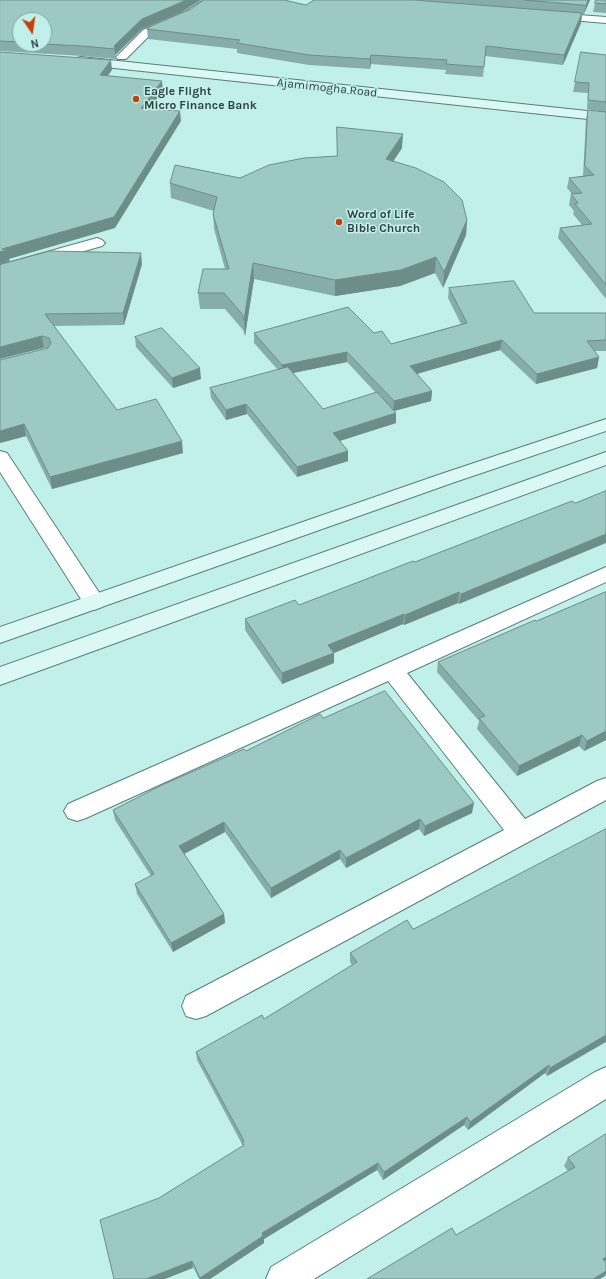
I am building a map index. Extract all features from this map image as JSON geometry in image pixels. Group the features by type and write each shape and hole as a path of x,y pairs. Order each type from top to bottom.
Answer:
{"main road":[{"name":"Ajamimogha Road","path":"606,106 122,58 70,57 606,117"},
{"path":"0,635 606,425"},
{"path":"0,676 606,458"}],"street":[{"path":"122,58 146,32 187,15 212,0"},
{"path":"572,17 574,6"},
{"path":"541,15 606,20"},
{"path":"0,270 97,243"},
{"path":"0,457 94,602"},
{"path":"77,812 606,574"},
{"path":"392,670 521,833"},
{"path":"196,1006 606,788"},
{"path":"283,1279 606,1082"}],"building":[{"path":"0,0 185,0 142,19 114,46 115,49 52,44 52,12 12,12 12,42 0,41"},
{"path":"204,0 284,0 306,5 314,0 414,0 582,13 564,55 486,46 484,67 446,64 447,60 371,55 370,59 309,55 237,43 240,40 147,29 191,9"},
{"path":"525,0 588,0 586,5"},
{"path":"596,0 606,0 606,4 595,3"},
{"path":"0,52 111,60 100,75 162,81 141,108 180,111 114,217 2,249 7,250 0,252"},
{"path":"581,52 606,55 606,102 588,100 589,83 575,82"},
{"path":"588,110 606,112 606,285 560,228 592,224 575,204 578,203 571,194 582,193 569,178 594,175 585,166"},
{"name":"Word of Life Bible Church","path":"337,127 403,134 386,159 416,168 444,182 462,200 467,220 444,272 436,257 401,270 335,280 253,263 244,320 242,314 224,293 198,293 203,269 229,269 213,214 217,197 170,183 175,165 240,178 269,165 304,158 337,156"},
{"path":"50,251 141,253 123,313 45,314 117,410 156,399 182,441 50,477 24,424 0,431 0,360 48,348 51,343 49,338 42,336 0,347 0,265"},
{"path":"514,281 534,313 606,313 606,340 587,341 599,357 537,374 502,340 410,366 432,391 394,401 347,352 282,365 254,333 348,307 374,333 382,331 391,344 467,323 449,288"},
{"path":"162,328 200,368 172,378 135,337"},
{"path":"288,367 323,409 377,392 396,413 333,433 348,451 297,467 246,404 226,410 210,388"},
{"path":"606,491 606,534 461,594 459,592 328,645 334,653 282,673 245,619 295,600 299,605 572,501 575,503"},
{"path":"606,592 606,731 587,741 582,735 519,766 479,718 485,716 438,662 535,620 536,621"},
{"path":"385,691 474,803 425,826 420,819 346,858 340,850 271,888 224,822 179,846 224,914 171,943 135,884 154,874 113,810 162,785 244,749 246,751 320,714 323,718"},
{"path":"606,829 606,1035 550,1068 549,1065 470,1122 467,1117 384,1172 378,1163 262,1233 263,1236 200,1278 192,1261 146,1279 114,1279 100,1220 159,1198 244,1145 242,1142 244,1141 196,1052 262,1015 264,1019 357,962 350,953 407,920 413,929"},
{"path":"606,1134 606,1257 603,1259 606,1263 606,1271 593,1279 367,1279 452,1228 456,1235 575,1167 568,1158"}],"place":[{"name":"Eagle Flight Micro Finance Bank","path":"136,99"},
{"name":"Word of Life Bible Church","path":"339,222"}]}
